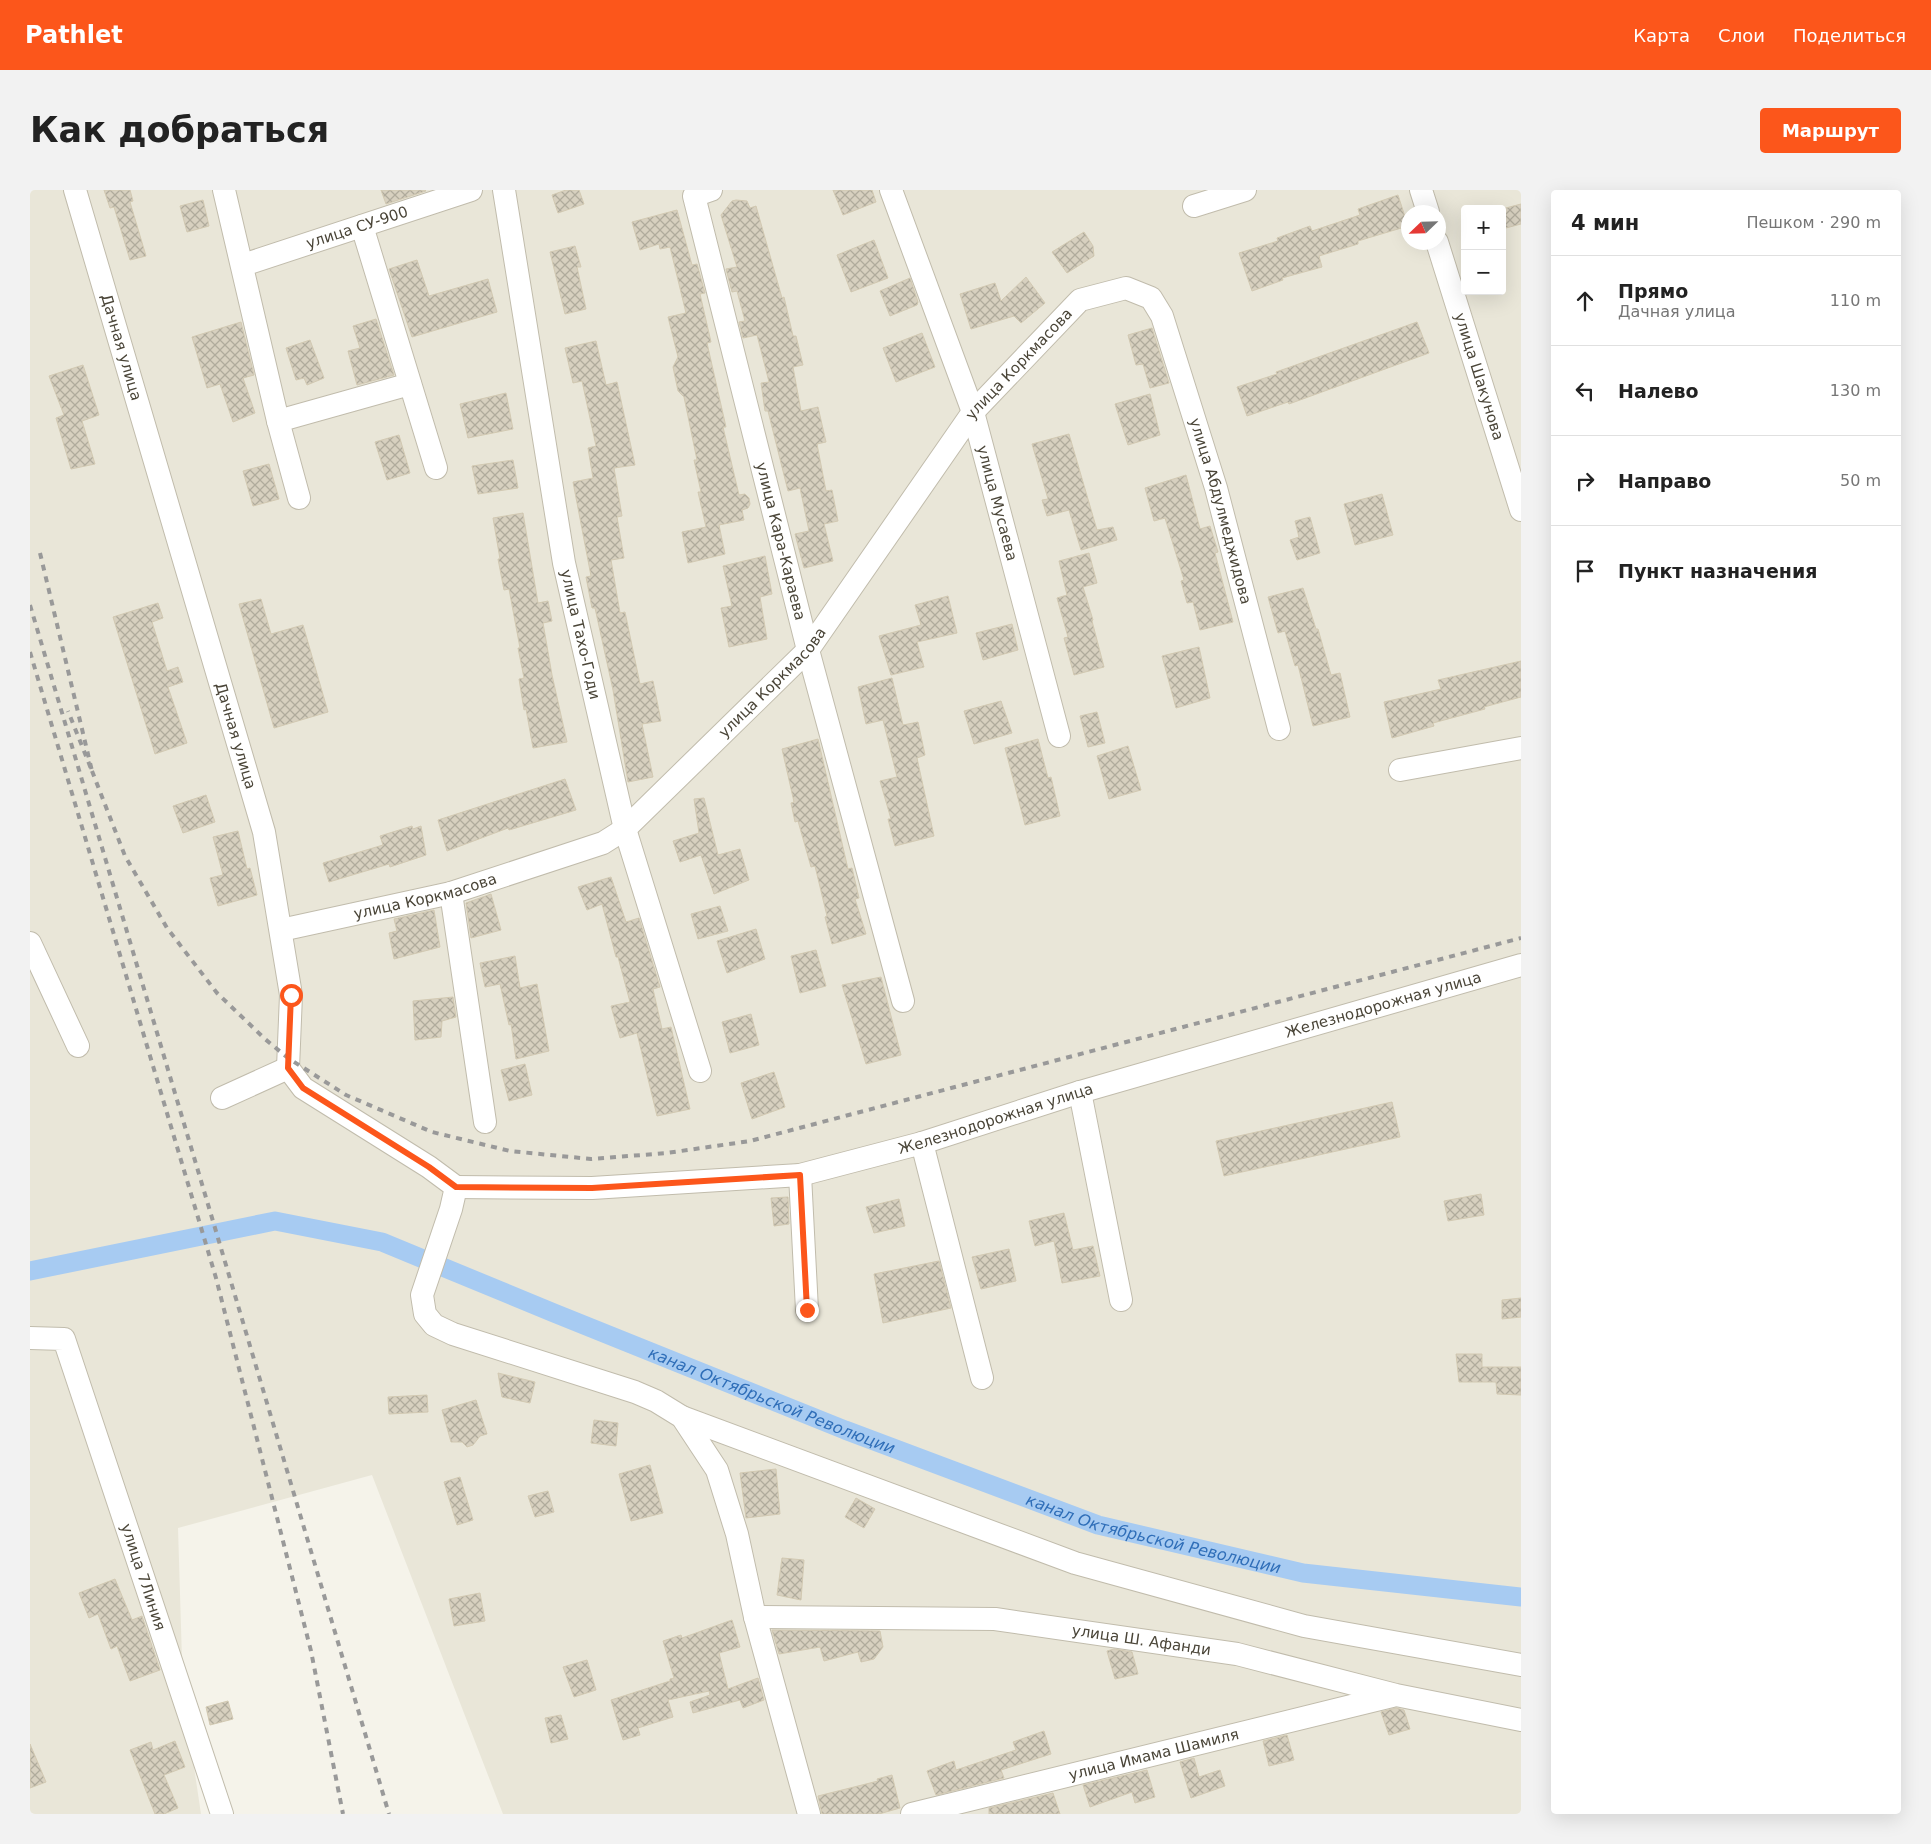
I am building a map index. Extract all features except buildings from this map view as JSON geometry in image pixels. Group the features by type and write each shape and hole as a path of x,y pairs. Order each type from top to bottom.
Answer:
{"street":[{"name":"Дачная улица","path":"75,190 264,832 291,995 288,1068"},
{"path":"224,190 278,421 299,498"},
{"name":"улица СУ-900","path":"243,265 470,190"},
{"name":"улица Тахо-Годи","path":"504,190 564,563 625,829 700,1071"},
{"name":"улица Мусаева","path":"891,190 973,412 1059,736"},
{"path":"1194,206 1245,190"},
{"path":"1421,190 1426,205"},
{"name":"улица Кара-Караева","path":"702,193 808,650 902,1001"},
{"path":"362,226 436,468"},
{"name":"улица Шакунова","path":"1440,250 1521,510"},
{"name":"улица Коркмасова","path":"281,930 451,893 603,843 625,829 808,650 973,412 1080,300 1126,288 1151,298"},
{"name":"улица Абдулмеджидова","path":"1151,298 1162,316 1216,488 1279,729"},
{"path":"278,421 410,384"},
{"path":"1400,770 1521,748"},
{"path":"451,893 485,1122"},
{"path":"30,943 78,1046"},
{"name":"Железнодорожная улица","path":"456,1187 592,1188 800,1175 922,1143 1080,1092 1521,965"},
{"path":"222,1098 288,1068 303,1088 429,1167 456,1187 451,1209 422,1295 425,1314 434,1325 446,1331 635,1392 656,1401 682,1417 1075,1563 1304,1626 1521,1665"},
{"path":"1080,1092 1121,1300"},
{"path":"922,1143 982,1378"},
{"path":"800,1175 807,1310"},
{"name":"улица 7Линия","path":"30,1338 64,1339 222,1814"},
{"path":"682,1417 717,1470 736,1534 754,1617 809,1814"},
{"name":"улица Ш. Афанди","path":"754,1617 996,1619 1237,1654 1520,1725"},
{"name":"улица Имама Шамиля","path":"912,1814 1396,1695"}],"shaded area":[{"path":"30,190 1521,190 1521,1814 503,1814 372,1475 178,1528 183,1693 201,1814 30,1814"}],"waterway":[{"name":"канал Октябрьской Революции","path":"30,1271 275,1221 382,1242 845,1430 1098,1525 1303,1573 1521,1597"}],"railway":[{"path":"40,553 92,771 68,711"},
{"path":"30,605 389,1814"},
{"path":"30,652 216,1278 311,1651 343,1814"},
{"path":"92,771 125,856 167,928 217,993 265,1039 288,1058 346,1095 432,1132 510,1151 591,1159 667,1153 750,1141 1521,938"}],"route":[{"path":"291,995 288,1068 303,1088 429,1167 456,1187 592,1188 800,1175 807,1310"}]}
